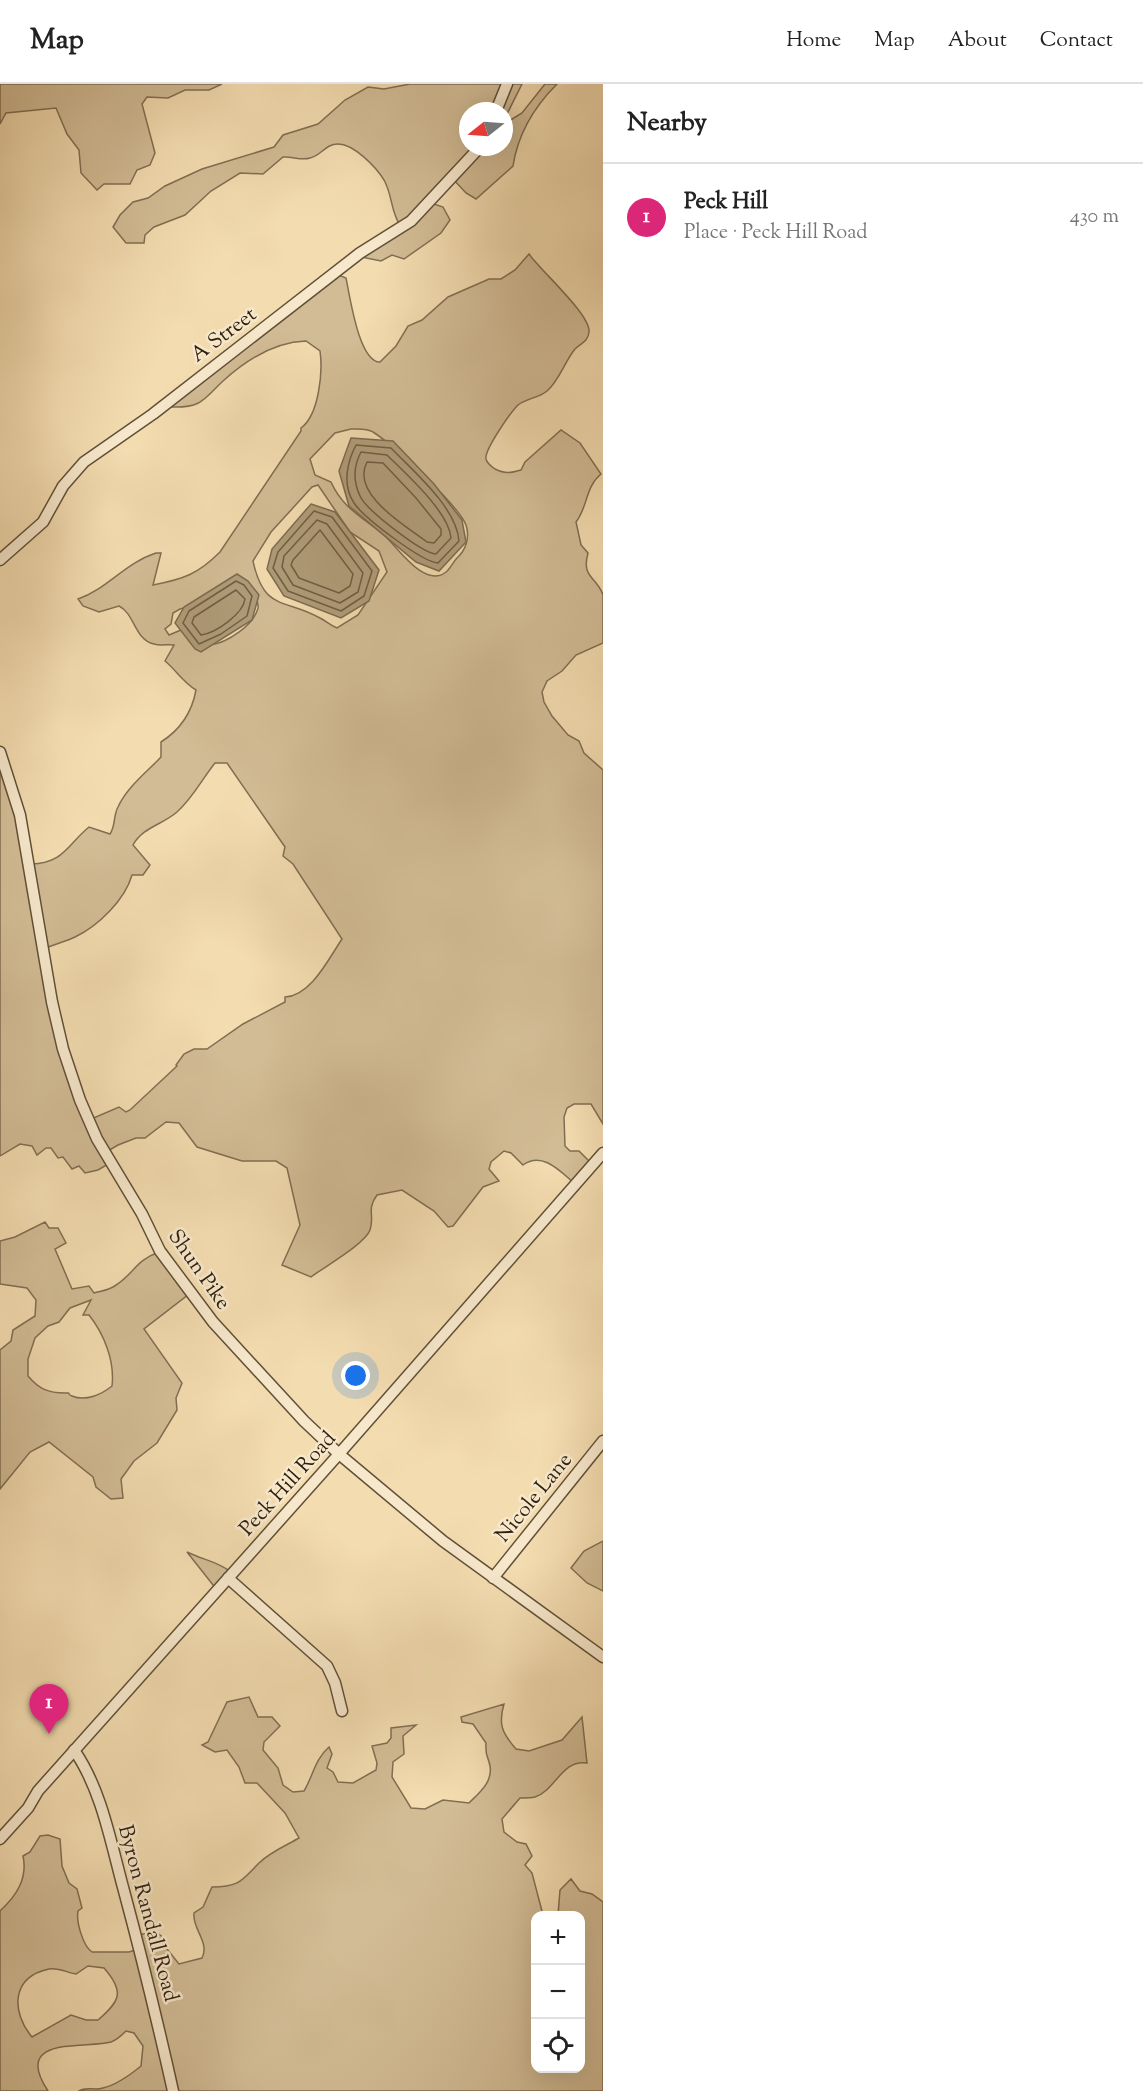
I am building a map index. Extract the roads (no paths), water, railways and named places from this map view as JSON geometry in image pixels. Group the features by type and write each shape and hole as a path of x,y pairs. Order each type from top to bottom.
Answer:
{"street":[{"path":"500,102 507,84"},
{"name":"A Street","path":"0,560 43,522 63,486 84,462 153,414 360,253 411,221 472,156"},
{"name":"Shun Pike","path":"0,752 20,815 52,1002 63,1048 80,1100 97,1139 142,1214 160,1251 213,1323 304,1421 339,1454 410,1515 603,1657"},
{"name":"Peck Hill Road","path":"0,1839 28,1809 38,1791 74,1750 339,1454 603,1153"},
{"name":"Nicole Lane","path":"493,1578 603,1441"},
{"path":"228,1578 327,1666 335,1683 342,1711"},
{"name":"Byron Randall Road","path":"74,1750 86,1766 117,1863 142,1952 173,2091"}],"water":[{"path":"351,438 393,441 434,484 462,520 466,542 439,571 416,562 349,506 339,471"},
{"path":"311,504 335,512 379,570 369,601 341,618 284,596 267,569 272,549"},
{"path":"237,574 248,581 259,595 252,620 201,652 195,649 175,623 184,607"}],"place":[{"name":"Peck Hill","path":"49,1734"}]}
